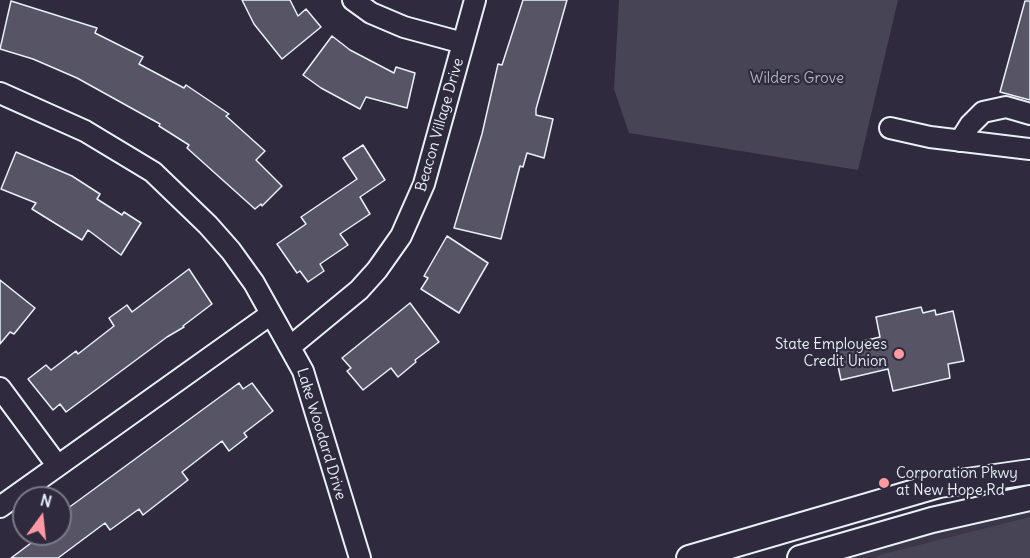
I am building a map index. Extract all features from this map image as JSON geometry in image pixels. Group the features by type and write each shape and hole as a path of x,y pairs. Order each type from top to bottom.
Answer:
{"main road":[{"path":"689,558 997,467 1030,461"},
{"path":"939,485 1030,472"},
{"path":"800,558 932,520 1030,498"}],"street":[{"path":"353,0 370,13 404,27 463,43"},
{"name":"Beacon Village Drive","path":"291,346 359,290 377,270 400,236 424,184 476,0"},
{"name":"Lake Woodard Drive","path":"0,93 85,131 153,172 216,233 254,283 303,371 360,558"},
{"path":"960,141 970,125 983,112 1006,107 1030,114"},
{"path":"890,128 930,137 1030,149"},
{"path":"0,507 271,314"},
{"path":"0,388 57,465"}],"shaded area":[{"path":"1030,510 1030,558 836,558 984,518"}],"green space":[{"name":"Wilders Grove","path":"619,0 898,0 858,170 629,133 614,89"},
{"path":"1030,517 1030,558 876,558 879,555"}],"building":[{"path":"242,0 290,0 298,16 306,9 321,27 282,59 254,24"},
{"path":"523,0 567,0 536,109 536,115 553,119 544,158 527,153 523,167 520,166 501,239 454,228 482,134 498,64 502,65"},
{"path":"11,1 97,28 95,33 143,57 139,64 184,88 186,85 229,114 226,116 265,151 256,160 282,186 262,206 261,204 255,209 187,148 189,145 159,126 160,124 77,78 33,59 0,49"},
{"path":"1025,1 1030,1 1030,100 1000,92"},
{"path":"332,36 350,50 394,73 396,67 415,73 407,108 366,97 360,109 321,88 303,75"},
{"path":"363,145 385,180 360,197 370,214 340,234 348,245 320,264 324,271 308,282 300,271 297,273 277,244 306,224 301,217 357,179 343,158"},
{"path":"16,152 72,176 100,194 97,199 122,215 124,212 141,223 121,255 88,230 82,240 32,209 36,203 1,189"},
{"path":"447,236 488,263 459,313 421,289 428,278 424,276"},
{"path":"189,269 212,304 184,327 167,337 66,412 60,404 53,410 28,379 46,365 51,370 76,351 78,354 114,326 109,318 127,305 132,312"},
{"path":"0,280 35,308 14,334 10,332 0,344"},
{"path":"410,303 439,342 415,360 416,362 398,377 391,368 363,390 347,371 351,368 342,358"},
{"name":"State Employees Credit Union","path":"921,307 923,313 935,310 936,315 953,311 964,361 948,364 950,378 893,391 888,369 841,380 834,348 880,337 876,317"},
{"path":"239,383 243,389 252,383 273,411 244,433 247,437 229,451 222,441 182,472 188,480 143,515 139,509 110,530 105,523 58,558 11,558 27,546 72,546 72,505"}],"place":[{"name":"State Employees Credit Union","path":"899,354"},
{"name":"Corporation Pkwy at New Hope Rd","path":"884,483"}]}
